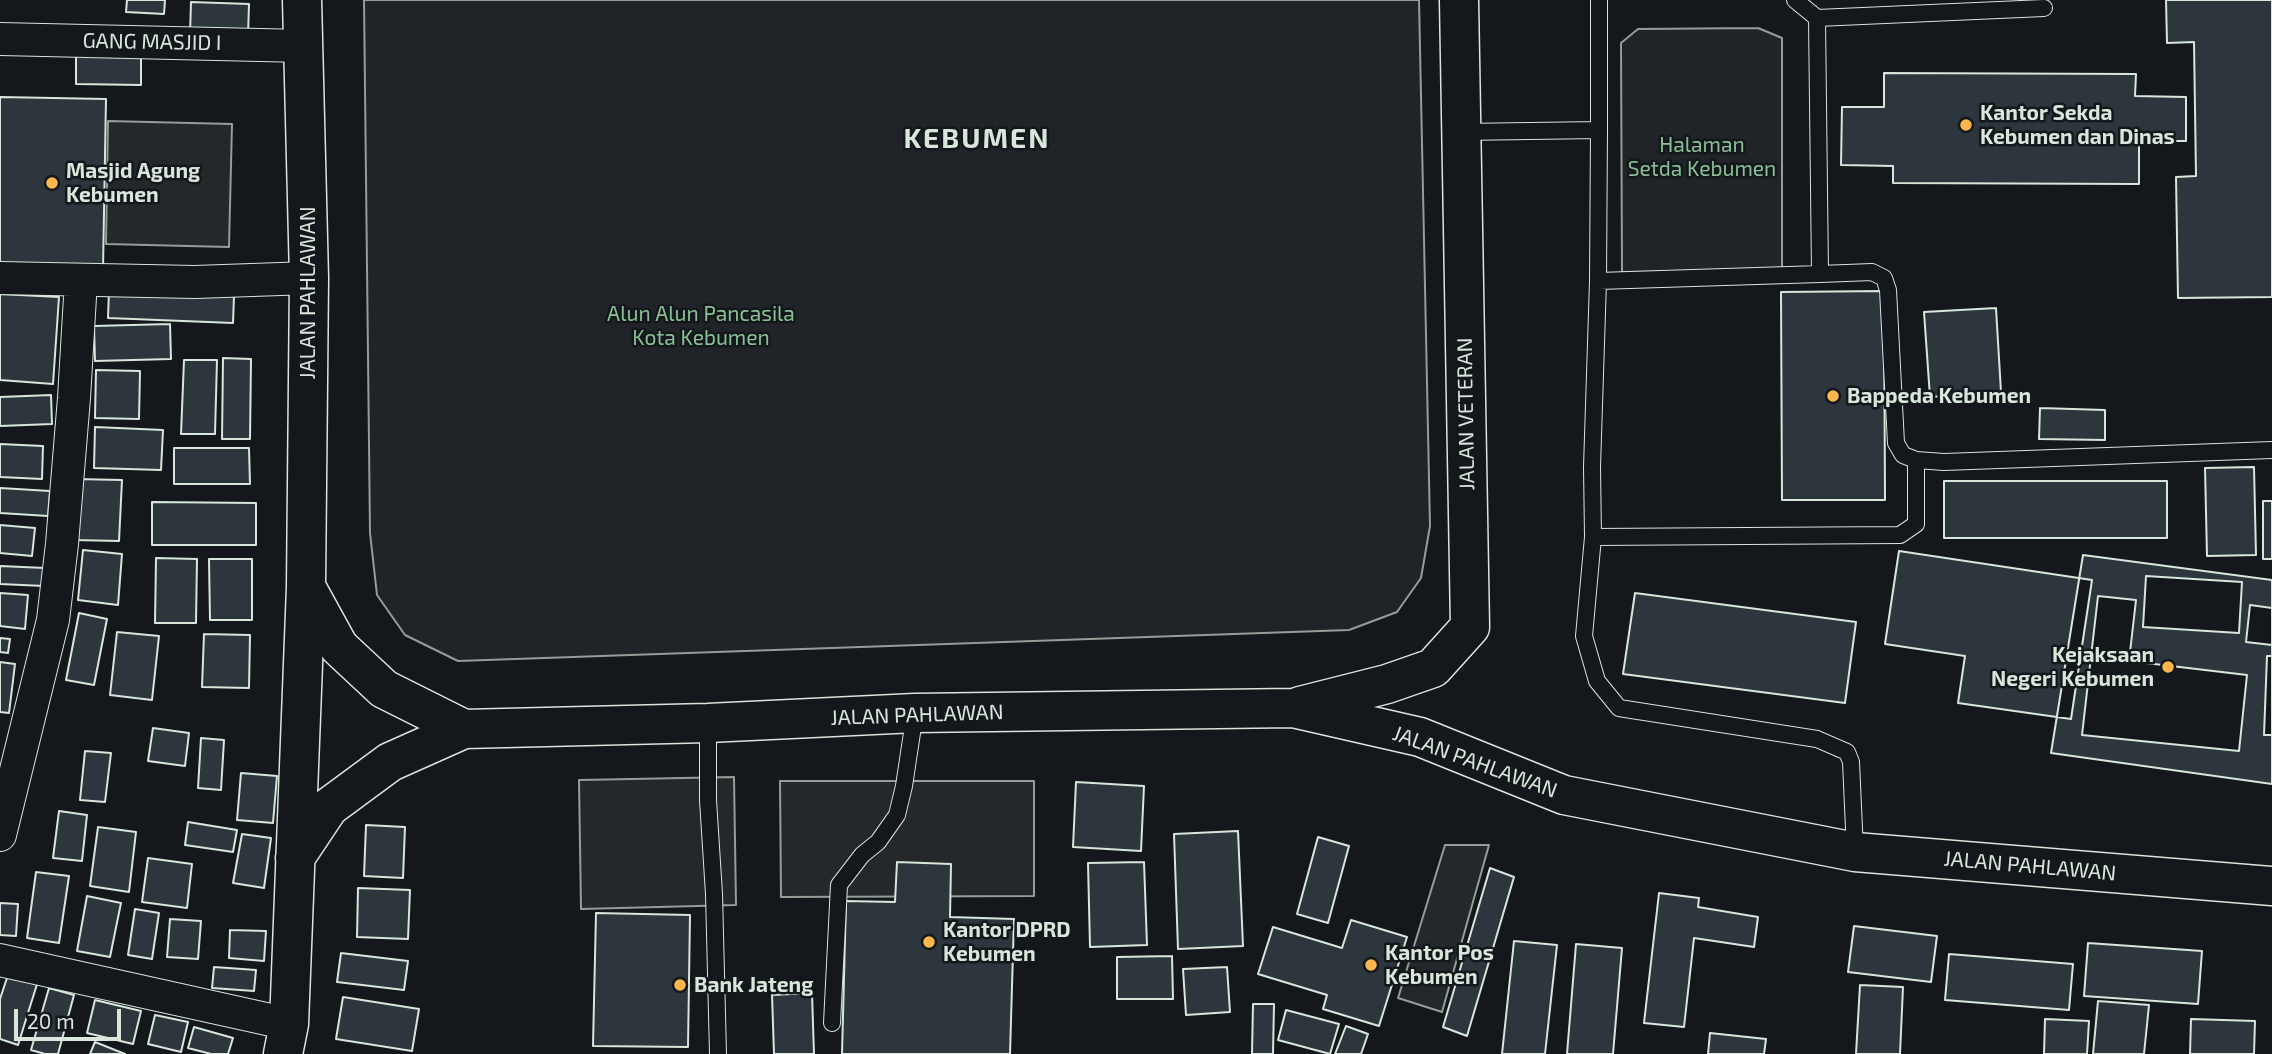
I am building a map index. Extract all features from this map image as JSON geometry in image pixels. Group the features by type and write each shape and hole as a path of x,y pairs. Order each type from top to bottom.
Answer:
{"main road":[{"name":"JALAN PAHLAWAN","path":"295,858 306,587 309,278 302,0"},
{"name":"JALAN VETERAN","path":"1293,708 1387,684 1433,668 1470,627 1459,0"},
{"name":"JALAN PAHLAWAN","path":"306,587 339,647 384,690 464,729"},
{"name":"JALAN PAHLAWAN","path":"295,858 329,807 390,762 464,729 708,723 915,713 1293,708 1420,737 1564,795 1855,852 2272,886"},
{"path":"286,1039 295,858"}],"street":[{"name":"GANG MASJID I","path":"0,39 303,46"},
{"path":"0,278 195,282 309,278"},
{"path":"0,835 53,620 72,424 81,280"},
{"path":"0,960 286,1039"}],"lane":[{"path":"1599,0 1600,130 1592,467 1593,537 1584,636 1597,681 1619,708 1817,739 1847,752 1851,762 1855,852"},
{"path":"1795,0 1817,18 1884,7 2044,8"},
{"path":"1817,18 1820,274"},
{"path":"1460,132 1600,130"},
{"path":"1598,281 1872,272 1884,278 1888,290 1896,443 1903,455 1916,460 1944,462 2272,450"},
{"path":"1593,537 1900,536 1916,524 1916,460"},
{"path":"832,1023 839,884 862,855 878,842 897,815 915,713"},
{"path":"708,723 708,800 714,894 718,1054"}],"green space":[{"name":"Alun Alun Pancasila Kota Kebumen","path":"364,0 1419,0 1430,526 1421,578 1397,612 1349,630 458,661 405,635 377,595 370,533"},
{"name":"Halaman Setda Kebumen","path":"1758,28 1782,38 1782,271 1622,272 1621,43 1638,29"}],"shaded area":[{"path":"108,121 232,124 229,247 106,244"},
{"path":"734,777 736,905 581,909 579,780"},
{"path":"780,781 1034,781 1034,896 781,897"},
{"path":"1445,845 1489,845 1442,1012 1398,998"}],"building":[{"path":"127,0 165,0 164,14 126,12"},
{"path":"2166,0 2272,0 2272,297 2178,298 2176,177 2196,176 2194,42 2167,43"},
{"path":"191,2 249,4 248,36 190,34"},
{"path":"76,56 141,56 141,85 76,84"},
{"path":"1884,73 2136,74 2135,96 2186,97 2186,141 2139,141 2139,184 1893,183 1893,166 1841,165 1842,107 1884,107"},
{"name":"Masjid Agung Kebumen","path":"0,97 106,99 103,270 0,268"},
{"path":"109,290 234,296 233,323 108,318"},
{"name":"Bappeda Kebumen","path":"1884,291 1885,500 1782,500 1781,292"},
{"path":"0,294 59,297 53,384 0,380"},
{"path":"1996,308 2001,392 1930,397 1924,312"},
{"path":"170,324 171,359 95,361 94,326"},
{"path":"223,358 251,359 250,439 222,439"},
{"path":"184,360 217,360 215,434 181,434"},
{"path":"96,370 140,371 139,419 95,418"},
{"path":"51,395 52,424 0,426 0,397"},
{"path":"2040,408 2105,410 2105,440 2039,439"},
{"path":"95,427 163,430 161,470 94,468"},
{"path":"0,444 43,446 42,479 0,477"},
{"path":"174,448 249,448 250,484 174,484"},
{"path":"2254,467 2256,555 2207,556 2205,468"},
{"path":"76,479 122,480 119,541 73,540"},
{"path":"1944,481 2167,481 2167,538 1944,538"},
{"path":"0,488 50,491 48,516 0,513"},
{"path":"2263,501 2272,501 2272,559 2263,559"},
{"path":"152,502 256,503 256,545 152,545"},
{"path":"0,525 35,528 32,556 0,553"},
{"path":"83,550 122,554 118,605 78,600"},
{"path":"1899,551 2092,580 2071,719 1958,703 1965,656 1885,644"},
{"name":"Kejaksaan Negeri Kebumen","path":"2083,555 2272,580 2272,784 2051,753"},
{"path":"156,558 197,559 196,623 155,623"},
{"path":"209,559 252,559 252,620 210,620"},
{"path":"0,566 45,568 44,586 0,584"},
{"path":"2146,576 2242,582 2239,633 2143,627"},
{"path":"0,593 28,595 25,629 0,626"},
{"path":"1635,593 1856,622 1845,703 1623,674"},
{"path":"2098,596 2136,600 2129,661 2247,675 2239,751 2082,735"},
{"path":"2250,605 2272,608 2272,645 2246,642"},
{"path":"79,613 107,619 94,685 66,680"},
{"path":"117,632 159,636 152,700 110,695"},
{"path":"204,634 250,635 249,688 202,687"},
{"path":"0,638 10,639 8,653 0,652"},
{"path":"2267,656 2272,656 2272,735 2264,735"},
{"path":"0,662 15,664 9,713 0,712"},
{"path":"153,728 189,733 185,766 148,761"},
{"path":"201,738 224,740 221,790 198,788"},
{"path":"85,751 111,753 105,802 80,800"},
{"path":"241,773 277,776 273,823 237,820"},
{"path":"1076,782 1144,786 1141,851 1073,847"},
{"path":"59,811 87,815 82,861 53,858"},
{"path":"188,822 237,830 233,852 185,845"},
{"path":"366,825 405,827 403,878 364,876"},
{"path":"98,827 136,832 129,892 90,886"},
{"path":"1238,831 1243,946 1178,949 1174,834"},
{"path":"242,834 271,838 264,888 233,883"},
{"path":"1318,837 1349,846 1328,923 1297,914"},
{"path":"148,858 192,864 187,908 142,902"},
{"path":"897,862 951,864 950,917 1014,919 1010,1054 842,1054 846,901 895,902"},
{"path":"1144,862 1147,945 1090,947 1088,863"},
{"path":"1490,868 1514,877 1467,1036 1443,1027"},
{"path":"36,872 69,876 59,943 27,938"},
{"path":"358,888 410,890 408,939 357,937"},
{"path":"1659,893 1699,898 1698,907 1758,917 1754,947 1694,938 1684,1027 1644,1023"},
{"path":"87,896 121,903 110,957 77,951"},
{"path":"0,903 18,904 16,936 0,935"},
{"path":"135,909 159,913 152,959 128,955"},
{"path":"596,913 690,915 688,1047 593,1046"},
{"path":"170,919 201,921 198,959 167,957"},
{"name":"Kantor Pos Kebumen","path":"1351,920 1407,937 1379,1026 1323,1009 1327,995 1258,974 1273,927 1342,948"},
{"path":"1854,926 1937,936 1931,982 1848,972"},
{"path":"230,930 266,931 264,961 229,958"},
{"path":"1514,941 1557,945 1545,1054 1502,1054"},
{"path":"2088,943 2202,951 2198,1004 2084,996"},
{"path":"1576,944 1622,948 1613,1054 1567,1054"},
{"path":"341,953 408,961 404,990 337,982"},
{"path":"1949,954 2073,964 2069,1010 1945,1000"},
{"path":"1172,956 1173,999 1117,999 1117,957"},
{"path":"214,967 256,970 254,991 212,988"},
{"path":"1227,967 1230,1012 1186,1015 1183,969"},
{"path":"9,972 38,981 18,1045 0,1039 0,999"},
{"path":"1860,985 1903,987 1900,1054 1856,1054"},
{"path":"49,988 74,995 58,1054 31,1050"},
{"path":"812,993 814,1054 774,1054 772,995"},
{"path":"343,997 419,1009 412,1051 336,1039"},
{"path":"95,1000 141,1011 133,1044 87,1033"},
{"path":"2098,1001 2149,1005 2144,1054 2093,1054"},
{"path":"1253,1004 1274,1004 1273,1054 1252,1054"},
{"path":"1286,1010 1339,1024 1330,1054 1278,1040"},
{"path":"155,1015 188,1022 181,1052 148,1044"},
{"path":"2045,1019 2089,1021 2087,1054 2044,1054"},
{"path":"2191,1019 2255,1021 2254,1054 2190,1054"},
{"path":"1346,1026 1368,1034 1361,1054 1335,1054"},
{"path":"194,1027 233,1038 228,1054 211,1054 188,1048"},
{"path":"1710,1033 1766,1039 1764,1054 1708,1054"},
{"path":"95,1042 125,1054 90,1054"}],"place":[{"name":"Kantor Sekda Kebumen dan Dinas","path":"1966,125"},
{"name":"Masjid Agung Kebumen","path":"52,183"},
{"name":"Bappeda Kebumen","path":"1833,396"},
{"name":"Kejaksaan Negeri Kebumen","path":"2168,667"},
{"name":"Kantor DPRD Kebumen","path":"929,942"},
{"name":"Kantor Pos Kebumen","path":"1371,965"},
{"name":"Bank Jateng","path":"680,985"}],"district":[{"name":"KEBUMEN","path":"977,139"}]}
